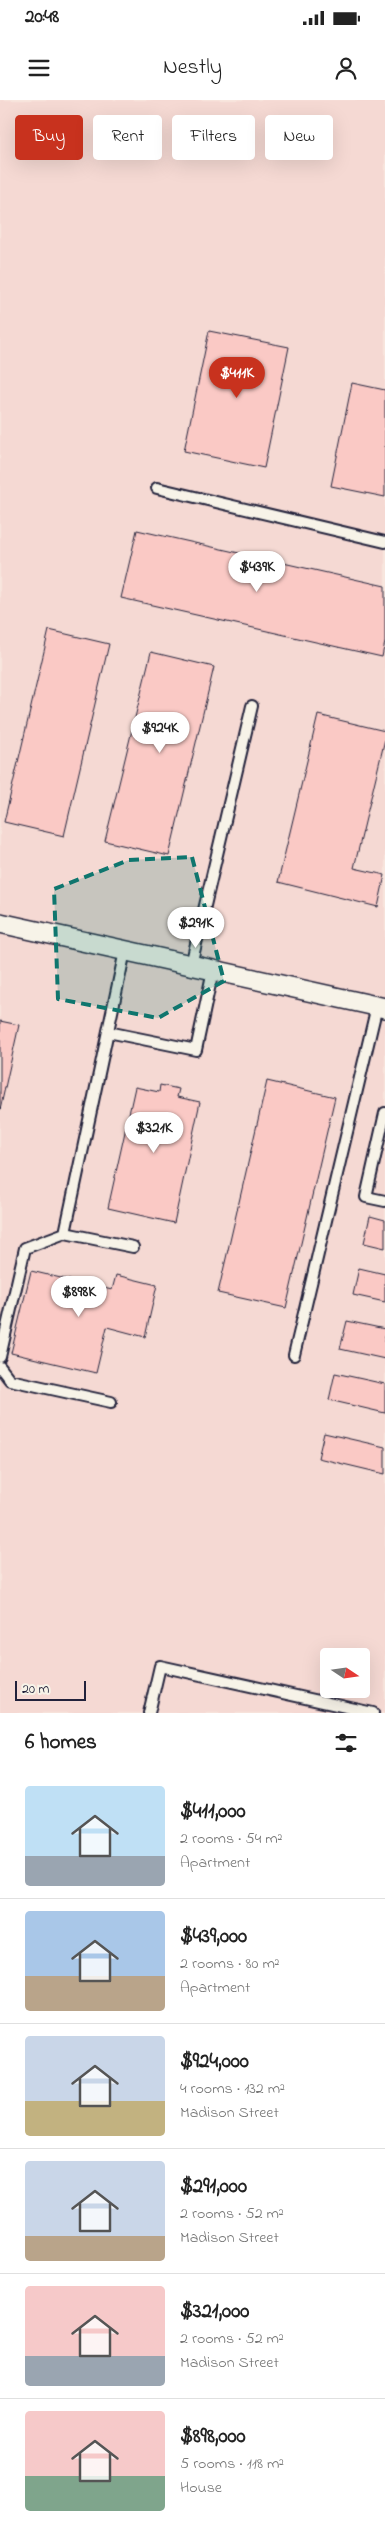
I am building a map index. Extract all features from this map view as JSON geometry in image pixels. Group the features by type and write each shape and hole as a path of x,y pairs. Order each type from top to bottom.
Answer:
{"street":[{"path":"0,923 381,1007"}],"lane":[{"path":"157,488 385,542"},
{"path":"191,966 252,706"},
{"path":"65,1233 125,951"},
{"path":"108,1032 196,1050 213,970"},
{"path":"294,1355 381,1007"},
{"path":"385,1113 366,1197 385,1201"},
{"path":"0,1357 25,1248 65,1233 133,1247"},
{"path":"0,1367 10,1380 112,1402"},
{"path":"149,1713 160,1666 372,1713"}],"highlighted area":[{"path":"192,857 224,981 158,1018 58,999 54,889 129,860"}],"shaded area":[{"path":"0,100 385,100 385,1713 0,1713"}],"building":[{"path":"209,331 289,347 264,468 184,451"},
{"path":"352,383 385,390 385,497 331,486"},
{"path":"137,530 385,586 385,642 382,657 121,598"},
{"path":"49,630 109,644 64,836 4,822"},
{"path":"151,652 214,667 169,856 105,841"},
{"path":"318,715 385,731 385,739 354,868 385,875 378,907 278,882"},
{"path":"0,1021 19,1025 0,1110"},
{"path":"267,1081 335,1097 286,1308 218,1293"},
{"path":"160,1085 179,1089 177,1097 200,1102 174,1223 108,1208 135,1087 159,1092"},
{"path":"370,1216 385,1220 385,1248 364,1243"},
{"path":"359,1268 385,1274 385,1302 353,1295"},
{"path":"31,1271 112,1290 116,1275 157,1285 145,1337 107,1327 96,1373 11,1353"},
{"path":"347,1321 385,1329 385,1359 340,1349"},
{"path":"335,1373 385,1384 385,1413 329,1400"},
{"path":"324,1433 385,1447 385,1474 318,1458"}]}
